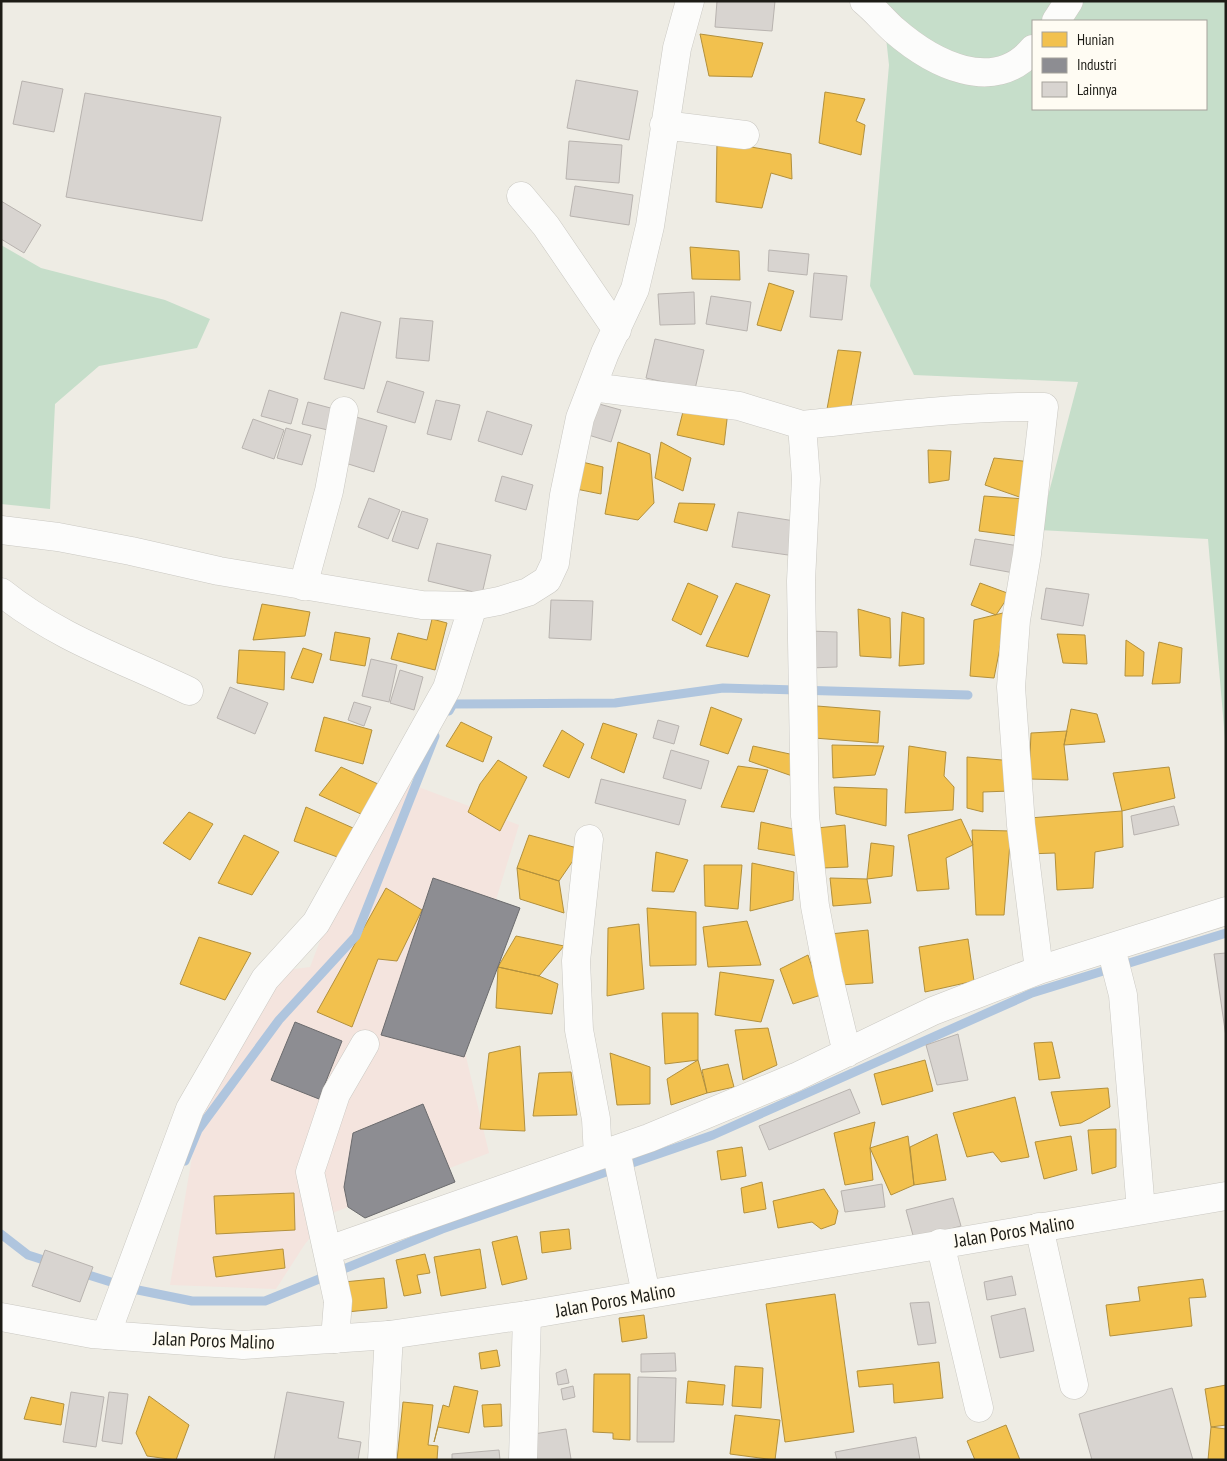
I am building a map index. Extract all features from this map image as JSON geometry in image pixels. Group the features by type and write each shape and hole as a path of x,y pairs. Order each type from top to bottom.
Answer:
{"street":[{"path":"1,530 58,537 219,571 422,605 473,606 528,592 547,580 555,563 564,494 580,418 592,386 635,289 650,226 677,48 690,1"},
{"path":"864,1 894,30 928,54 952,67 987,73 1005,71 1025,59 1032,50"},
{"path":"1057,20 1069,1"},
{"path":"664,126 745,136"},
{"path":"522,196 546,226 617,330"},
{"path":"592,386 740,406 783,421 802,425 990,406 1044,407 1028,554 1016,620 1011,687 1021,825 1039,970"},
{"path":"304,586 329,492 344,411"},
{"path":"802,425 806,479 801,581 804,816 815,906 828,974 847,1054"},
{"path":"1,592 46,625 84,645 189,691"},
{"path":"106,1335 190,1109 265,979 316,923 447,688 473,606"},
{"path":"589,839 576,961 579,1030 596,1119 646,1294"},
{"path":"330,1256 607,1153 796,1078 933,1011 1039,970 1113,955 1226,911"},
{"path":"1113,955 1123,996 1141,1210"},
{"path":"335,1339 338,1301 330,1256 310,1172 336,1094 365,1044"},
{"name":"Jalan Poros Malino","path":"1,1317 106,1335 243,1345 389,1335 527,1315 940,1243 1226,1196"},
{"path":"1039,1227 1074,1384"},
{"path":"940,1243 979,1408"},
{"path":"523,1460 527,1315"},
{"path":"382,1460 389,1335"}],"shaded area":[{"path":"384,774 519,825 458,1023 489,1153 330,1214 305,1244 276,1289 170,1285 202,1099 279,971 310,967"}],"green space":[{"path":"882,1 1226,1 1226,751 1208,539 1039,530 1078,382 914,375 870,286 889,65"},
{"path":"1,245 41,268 165,300 210,319 197,348 99,366 55,404 50,509 1,504"}],"building: Hunian":[{"path":"700,34 763,43 752,77 709,76"},
{"path":"825,92 865,99 856,121 865,125 861,155 819,143"},
{"path":"717,141 791,154 792,179 771,173 762,208 716,202"},
{"path":"690,247 739,251 740,280 692,279"},
{"path":"769,283 794,291 781,331 757,325"},
{"path":"838,350 861,352 850,411 827,409"},
{"path":"686,400 728,411 724,445 677,435"},
{"path":"618,442 650,454 654,503 638,520 605,514"},
{"path":"661,442 691,458 683,491 655,478"},
{"path":"928,450 951,451 949,480 929,483"},
{"path":"994,458 1032,462 1025,499 985,485"},
{"path":"578,461 603,467 601,494 576,489"},
{"path":"984,496 1025,499 1025,537 979,531"},
{"path":"679,503 715,504 707,531 674,522"},
{"path":"688,583 718,596 701,635 672,620"},
{"path":"736,583 770,595 748,657 706,646"},
{"path":"980,583 1010,594 996,615 971,605"},
{"path":"262,604 310,612 305,636 253,640"},
{"path":"858,609 890,618 891,658 860,656"},
{"path":"902,612 924,618 924,664 899,666"},
{"path":"1007,612 994,678 970,676 974,620"},
{"path":"432,619 447,623 435,670 391,659 398,633 427,640"},
{"path":"335,632 370,638 365,666 330,660"},
{"path":"1057,634 1085,635 1087,664 1063,663"},
{"path":"1126,640 1144,652 1143,676 1125,676"},
{"path":"1159,642 1182,648 1180,683 1152,684"},
{"path":"303,648 322,654 313,683 291,678"},
{"path":"239,650 285,652 284,690 237,683"},
{"path":"817,706 880,711 878,743 814,738"},
{"path":"711,707 742,719 728,754 700,745"},
{"path":"1071,709 1097,714 1105,742 1064,745"},
{"path":"324,717 372,730 363,764 315,751"},
{"path":"461,722 492,737 483,762 446,746"},
{"path":"603,723 637,734 624,773 591,758"},
{"path":"562,730 584,744 569,778 543,766"},
{"path":"1067,731 1064,745 1068,780 1029,779 1031,733"},
{"path":"832,745 884,746 875,775 833,778"},
{"path":"753,746 799,756 798,778 749,761"},
{"path":"909,746 946,752 944,776 954,787 953,810 905,813"},
{"path":"967,757 1014,761 1010,791 983,792 983,812 967,808"},
{"path":"498,760 527,777 500,831 468,812 480,784"},
{"path":"738,766 768,770 754,812 721,807"},
{"path":"341,767 378,784 363,815 319,795"},
{"path":"1169,767 1175,798 1122,811 1113,773"},
{"path":"834,787 887,789 886,826 836,814"},
{"path":"306,807 353,828 340,858 294,841"},
{"path":"1122,811 1123,847 1095,852 1093,888 1057,890 1055,853 1027,854 1029,818"},
{"path":"189,812 213,824 190,860 163,843"},
{"path":"961,819 973,845 946,858 949,889 917,891 908,835"},
{"path":"761,822 798,830 798,856 758,849"},
{"path":"845,825 848,867 822,868 817,828"},
{"path":"972,830 1011,831 1004,915 976,915"},
{"path":"244,835 279,852 252,895 218,883"},
{"path":"529,835 581,849 559,881 517,868"},
{"path":"871,843 894,846 892,876 867,879"},
{"path":"656,852 688,860 674,892 652,891"},
{"path":"752,863 794,872 793,900 750,911"},
{"path":"704,865 742,865 738,909 705,906"},
{"path":"517,868 559,881 564,913 520,899"},
{"path":"830,878 867,879 871,903 833,906"},
{"path":"386,888 422,910 397,961 378,959 352,1027 317,1012"},
{"path":"647,908 696,912 696,965 650,966"},
{"path":"747,921 761,965 708,967 703,927"},
{"path":"639,924 644,989 607,996 608,928"},
{"path":"868,930 873,983 839,985 830,934"},
{"path":"516,936 564,946 539,976 498,967"},
{"path":"199,937 251,953 225,1000 180,984"},
{"path":"968,939 974,981 925,992 919,947"},
{"path":"808,955 821,995 793,1004 780,969"},
{"path":"498,967 539,976 558,984 552,1014 496,1008"},
{"path":"720,972 774,980 761,1022 715,1015"},
{"path":"662,1013 698,1013 698,1060 665,1064"},
{"path":"768,1028 777,1065 743,1080 735,1030"},
{"path":"1052,1042 1060,1078 1039,1080 1034,1043"},
{"path":"520,1046 525,1131 480,1129 489,1053"},
{"path":"610,1053 650,1067 650,1104 617,1105"},
{"path":"698,1060 707,1093 671,1105 667,1079"},
{"path":"925,1060 933,1091 882,1105 874,1074"},
{"path":"728,1064 734,1087 707,1093 702,1070"},
{"path":"571,1072 577,1115 533,1116 539,1073"},
{"path":"1108,1088 1110,1107 1081,1123 1060,1126 1051,1092"},
{"path":"1015,1097 1029,1157 1001,1162 993,1152 967,1157 953,1113"},
{"path":"875,1122 870,1148 873,1180 845,1185 834,1133"},
{"path":"1116,1129 1116,1167 1092,1174 1088,1130"},
{"path":"937,1134 946,1180 914,1185 910,1147"},
{"path":"908,1136 914,1185 891,1195 870,1148"},
{"path":"1071,1136 1077,1170 1044,1179 1035,1142"},
{"path":"742,1147 746,1176 721,1180 717,1151"},
{"path":"762,1182 766,1209 744,1213 741,1188"},
{"path":"824,1189 838,1211 835,1224 821,1229 812,1222 778,1228 773,1201"},
{"path":"294,1193 295,1230 216,1234 214,1196"},
{"path":"569,1229 571,1249 542,1253 540,1232"},
{"path":"517,1236 527,1279 502,1285 492,1242"},
{"path":"283,1249 285,1268 216,1277 213,1257"},
{"path":"480,1249 486,1288 441,1296 434,1257"},
{"path":"425,1254 430,1273 417,1275 421,1293 404,1296 396,1260"},
{"path":"384,1278 387,1308 347,1312 344,1282"},
{"path":"1203,1279 1206,1297 1189,1298 1192,1326 1110,1336 1106,1305 1140,1301 1138,1287"},
{"path":"835,1294 854,1432 785,1442 766,1304"},
{"path":"644,1315 647,1338 622,1342 619,1318"},
{"path":"497,1350 500,1366 481,1369 479,1353"},
{"path":"939,1362 943,1398 894,1403 893,1384 859,1387 857,1371"},
{"path":"735,1366 763,1368 761,1408 732,1406"},
{"path":"594,1374 630,1374 630,1440 613,1439 613,1433 593,1432"},
{"path":"688,1381 725,1385 723,1405 686,1403"},
{"path":"1226,1385 1226,1425 1211,1427 1205,1389"},
{"path":"454,1386 478,1391 469,1433 438,1427 434,1442 443,1405 449,1407"},
{"path":"149,1396 189,1425 176,1460 147,1456 136,1433"},
{"path":"31,1397 64,1404 61,1425 24,1419"},
{"path":"403,1402 433,1405 428,1445 438,1446 437,1460 397,1460"},
{"path":"501,1404 502,1426 484,1427 482,1405"},
{"path":"735,1415 780,1420 775,1460 730,1454"},
{"path":"1006,1425 1020,1460 975,1460 967,1441"},
{"path":"1211,1427 1226,1429 1226,1460 1208,1460"}],"building: Industri":[{"path":"433,878 520,908 464,1057 381,1035"},
{"path":"295,1022 342,1041 319,1099 271,1080"},
{"path":"423,1104 455,1182 365,1218 348,1207 344,1187 353,1133"}],"building: Lainnya":[{"path":"717,1 775,1 772,31 715,27"},
{"path":"576,80 638,91 629,140 567,128"},
{"path":"22,81 63,89 54,132 13,124"},
{"path":"85,93 221,117 202,221 66,197"},
{"path":"569,141 622,145 619,183 566,179"},
{"path":"575,186 633,195 629,225 570,216"},
{"path":"1,201 41,225 24,253 1,239"},
{"path":"769,250 809,254 807,275 768,271"},
{"path":"814,273 847,276 842,320 810,317"},
{"path":"694,292 695,324 660,325 658,294"},
{"path":"711,296 751,302 747,331 706,324"},
{"path":"341,312 381,322 364,389 324,379"},
{"path":"400,318 433,321 429,361 396,358"},
{"path":"655,339 704,350 695,389 646,378"},
{"path":"387,381 424,392 415,423 377,412"},
{"path":"269,390 298,399 291,424 261,416"},
{"path":"436,400 460,405 451,440 427,434"},
{"path":"308,402 338,410 332,431 302,424"},
{"path":"592,402 621,410 611,442 582,433"},
{"path":"487,411 532,425 522,455 478,441"},
{"path":"356,417 387,426 374,472 342,462"},
{"path":"253,419 284,430 274,459 242,448"},
{"path":"286,428 311,435 302,465 277,458"},
{"path":"502,476 533,485 526,510 495,501"},
{"path":"369,498 400,510 388,539 358,527"},
{"path":"402,511 428,519 418,549 392,541"},
{"path":"738,512 801,522 795,556 732,547"},
{"path":"975,539 1019,546 1014,573 970,565"},
{"path":"437,543 491,555 482,594 428,581"},
{"path":"1046,588 1089,594 1083,626 1041,619"},
{"path":"551,600 593,601 591,640 549,638"},
{"path":"809,631 837,632 837,667 809,668"},
{"path":"371,659 397,665 389,702 362,696"},
{"path":"400,670 423,677 414,710 390,703"},
{"path":"230,687 268,703 255,734 217,718"},
{"path":"354,702 371,707 364,726 348,720"},
{"path":"658,720 679,726 674,744 653,738"},
{"path":"671,750 709,761 701,789 663,778"},
{"path":"601,779 686,800 679,825 595,803"},
{"path":"1174,806 1179,825 1134,835 1131,816"},
{"path":"1226,953 1226,1037 1214,954"},
{"path":"958,1034 968,1080 937,1085 926,1045"},
{"path":"850,1089 860,1113 769,1150 759,1126"},
{"path":"882,1184 885,1207 845,1212 841,1191"},
{"path":"953,1198 961,1226 914,1239 906,1210"},
{"path":"45,1250 93,1267 80,1302 32,1286"},
{"path":"1012,1276 1016,1295 987,1300 984,1282"},
{"path":"929,1302 936,1343 918,1345 910,1303"},
{"path":"1025,1308 1034,1351 1000,1358 991,1316"},
{"path":"675,1353 676,1371 641,1372 641,1354"},
{"path":"566,1369 569,1383 558,1385 556,1373"},
{"path":"638,1377 676,1378 674,1442 637,1442"},
{"path":"573,1386 575,1397 563,1400 561,1389"},
{"path":"1172,1388 1193,1460 1092,1460 1079,1414"},
{"path":"71,1392 104,1397 96,1447 63,1442"},
{"path":"109,1392 128,1394 122,1444 102,1441"},
{"path":"287,1392 344,1402 338,1438 361,1442 358,1460 274,1460"},
{"path":"566,1429 571,1459 531,1460 527,1435"},
{"path":"916,1437 920,1460 837,1460 835,1452"},
{"path":"499,1450 500,1460 452,1460 452,1454"}],"waterway":[{"path":"449,711 453,704 615,703 723,688 968,695"},
{"path":"185,1161 198,1130 279,1020 356,936 435,736"},
{"path":"79,1272 133,1289 192,1301 265,1301 442,1229 713,1135 1032,993 1226,933"},
{"path":"1,1234 28,1255 53,1263"}]}
